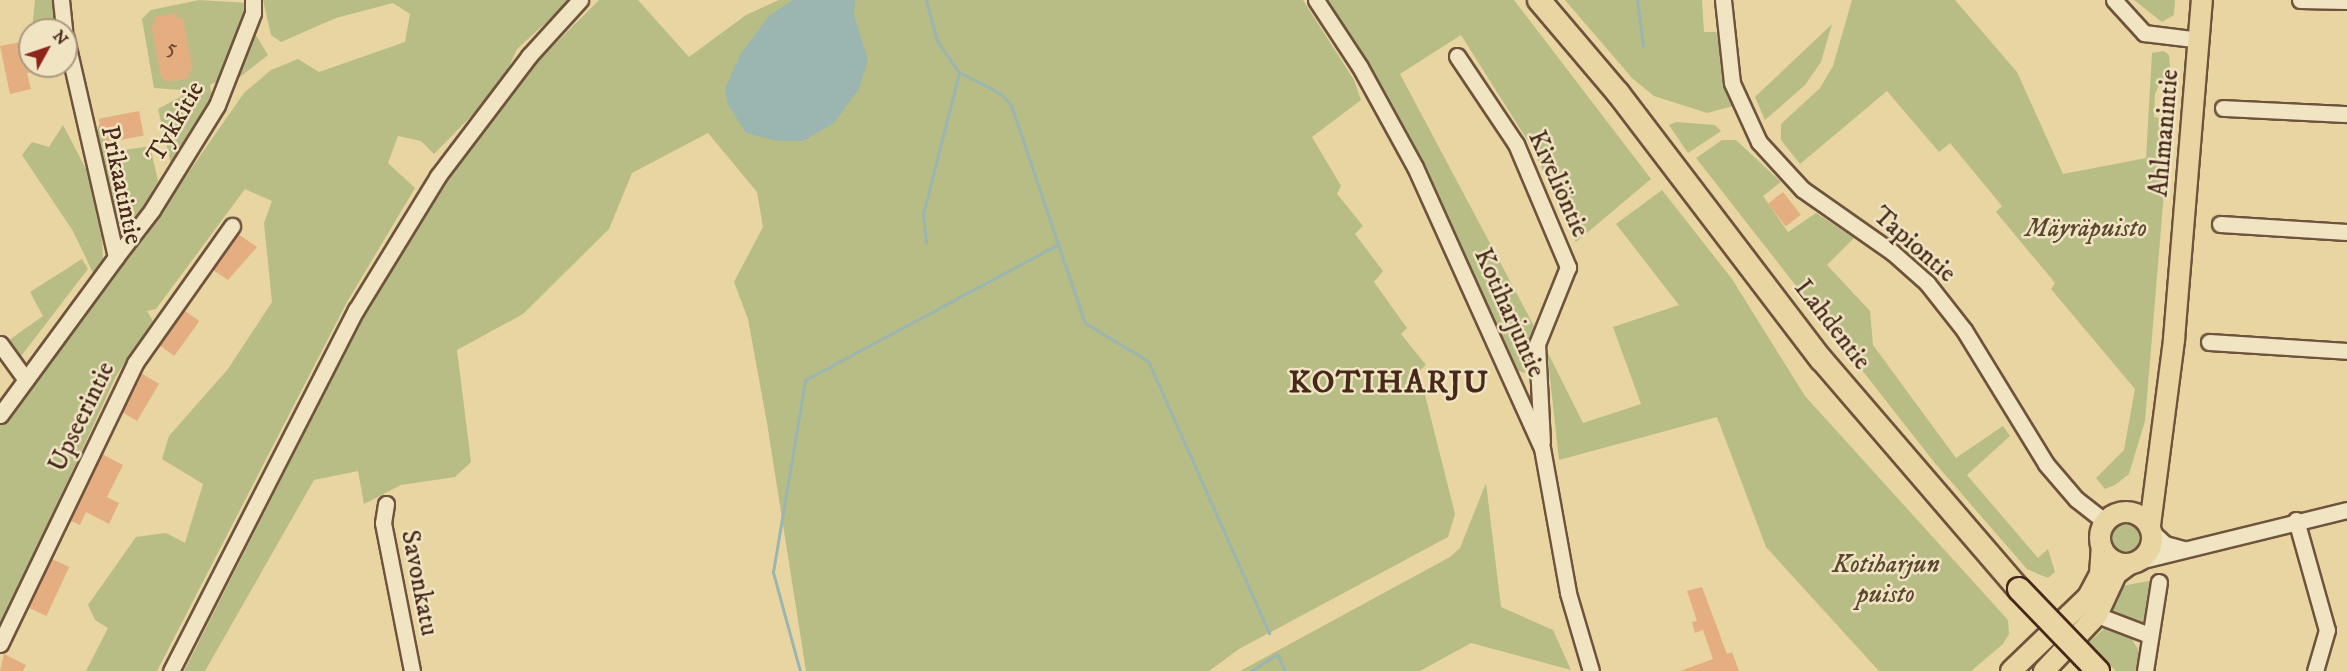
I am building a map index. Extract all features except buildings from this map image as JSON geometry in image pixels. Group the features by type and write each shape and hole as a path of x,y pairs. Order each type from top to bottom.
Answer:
{"highway":[{"name":"Lahdentie","path":"1539,0 1618,93 1821,359 2019,589 2098,671"}],"main road":[{"name":"Ahlmanintie","path":"2151,528 2166,414 2202,0"},
{"name":"Ahlmanintie","path":"2126,512 2145,490 2166,414"},
{"path":"2011,671 2088,597 2100,574 2105,522 2126,512 2151,528 2150,550 2116,574 2097,615 2044,671"},
{"path":"2102,548 2111,560 2134,563"}],"street":[{"path":"62,0 63,18"},
{"name":"Tykkitie","path":"116,257 152,210 217,105 253,13 253,0"},
{"path":"171,671 356,310 438,176 529,56 580,0"},
{"name":"Kotiharjuntie","path":"1316,0 1360,67 1415,167 1542,448 1568,592 1591,671"},
{"name":"Tapiontie","path":"1723,0 1732,83 1759,142 1802,189 1892,252 1927,283 1959,322 2046,464 2076,499 2105,522"},
{"path":"2114,0 2144,33 2200,40"},
{"path":"2300,0 2347,1"},
{"name":"Kiveliöntie","path":"1457,56 1516,144 1568,267 1537,344 1542,448"},
{"name":"Prikaatintie","path":"0,415 116,257 75,78"},
{"path":"2223,108 2347,114"},
{"path":"2220,224 2347,232"},
{"name":"Upseerintie","path":"0,644 135,363 232,226"},
{"path":"2209,342 2347,351"},
{"path":"0,344 26,380"},
{"name":"Savonkatu","path":"386,504 383,522 412,671"},
{"path":"2134,563 2202,548 2296,519 2347,510"},
{"path":"2296,519 2327,630 2315,671"},
{"path":"2151,528 2174,548 2202,548"},
{"path":"2145,671 2159,582"},
{"path":"2097,615 2149,635"}],"green space":[{"path":"35,0 54,0 56,18 33,18"},
{"path":"199,0 248,3 218,81 210,85 212,95 172,168 158,109 182,96 182,90 154,88 142,19 151,10"},
{"path":"263,0 571,0 517,49 504,77 485,102 434,154 421,141 398,136 388,163 415,188 347,302 157,671 86,671 108,628 95,620 88,605 136,537 166,533 185,543 203,484 162,459 169,436 228,369 272,302 264,223 272,201 245,189 156,309 147,311 153,321 116,376 0,628 0,423 149,229 244,93 271,70 298,59 319,72 405,42 410,14 393,3 336,18 281,42 271,35"},
{"path":"599,0 638,0 689,57 746,15 779,0 1303,0 1354,80 1361,100 1312,137 1341,186 1337,194 1363,226 1355,234 1383,271 1374,282 1407,328 1401,334 1426,365 1419,371 1455,514 1448,537 1239,649 1209,671 806,671 767,423 748,319 734,282 763,227 757,192 708,133 632,173 609,229 523,314 457,350 471,462 455,477 401,485 364,504 358,471 314,480 205,671 184,671 381,283 461,158 534,65"},
{"path":"1326,0 1514,0 1651,179 1576,242 1533,149 1461,35 1400,74 1534,326 1525,373 1516,370 1413,152"},
{"path":"1565,0 1702,0 1704,32 1716,32 1737,105 1707,113 1654,96 1632,78"},
{"name":"Mäyräpuisto","path":"1852,0 1955,0 2017,72 2063,174 2146,158 2152,53 2164,51 2169,55 2171,79 2159,85 2155,94 2154,117 2166,119 2167,156 2145,421 2129,474 2115,485 2105,489 2096,478 2124,450 2135,389 2051,289 2055,283 1996,212 2002,206 1950,143 1939,152 1887,91 1800,164 1781,140 1781,124 1820,88 1833,66"},
{"path":"2134,0 2175,0 2174,15 2162,22"},
{"path":"1832,24 1821,62 1805,85 1765,120 1755,97"},
{"path":"254,32 268,55 236,80"},
{"path":"1676,122 1715,125 1721,131 1688,153 1669,125"},
{"path":"100,123 106,153 150,146 158,181 141,211 125,228 120,225 103,167 96,133"},
{"path":"63,125 87,171 102,239 103,259 93,273 73,231 22,155 32,142 49,147"},
{"path":"1722,140 1736,140 1781,182 1763,196 1788,232 1816,213 1854,238 1827,265 1870,311 1873,345 1956,458 2003,426 2010,436 1967,475 2038,558 2048,549 2055,572 2048,578 2027,569 1934,462 1696,158"},
{"name":"Kotiharjun puisto","path":"1662,190 1732,279 1805,396 2008,620 2009,634 2003,644 1971,671 1879,671 1766,547 1717,417 1559,460 1547,351 1583,423 1641,404 1613,327 1679,305 1616,224"},
{"path":"82,259 88,269 18,360 5,343 43,316 30,292"},
{"path":"1486,483 1501,607 1553,630 1571,670 1471,643 1420,671 1240,671 1450,557 1460,548"},
{"path":"2126,522 2137,527 2142,538 2137,549 2126,554 2115,549 2110,538 2115,527"},
{"path":"2154,580 2142,626 2111,613 2108,608 2117,587"},
{"path":"2105,628 2131,638 2138,649 2138,671 2116,671 2091,646 2089,642"}],"water":[{"path":"793,0 855,0 854,15 868,60 859,89 834,123 803,141 778,141 746,133 727,103 725,88 741,53 770,15"}],"waterway":[{"path":"926,0 937,41 959,72 1001,94 1011,105 1085,323 1148,361 1269,633"},
{"path":"1637,0 1643,46"},
{"path":"926,243 923,214 959,73"},
{"path":"800,671 773,572 805,380 1059,244"},
{"path":"1251,671 1277,654 1285,671"}],"district":[{"name":"KOTIHARJU","path":"1389,383"}]}
